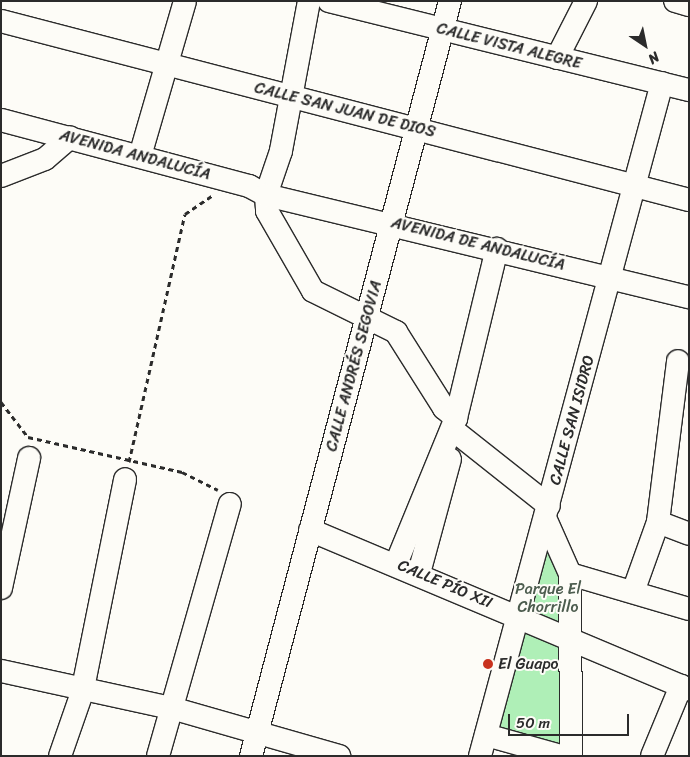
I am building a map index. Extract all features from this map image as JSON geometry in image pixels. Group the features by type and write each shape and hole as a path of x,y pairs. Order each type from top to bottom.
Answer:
{"street":[{"path":"140,156 185,1"},
{"path":"308,1 281,150 266,195 267,211 313,290 396,332 455,427 548,513 570,574 571,756"},
{"name":"CALLE VISTA ALEGRE","path":"328,1 689,90"},
{"name":"CALLE ANDRÉS SEGOVIA","path":"250,756 450,1"},
{"path":"557,58 586,1"},
{"path":"675,1 689,5"},
{"name":"CALLE SAN JUAN DE DIOS","path":"1,21 689,200"},
{"name":"CALLE SAN ISIDRO","path":"483,746 548,513 662,83"},
{"name":"AVENIDA ANDALUCÍA","path":"1,120 237,183 266,195"},
{"path":"1,176 46,159 70,137"},
{"name":"AVENIDA DE ANDALUCÍA","path":"266,195 392,222 611,276 689,298"},
{"path":"419,573 497,249"},
{"path":"633,592 658,522 678,361"},
{"path":"396,564 455,427"},
{"path":"1,588 29,458"},
{"path":"60,756 83,686 128,468"},
{"path":"158,756 175,709 230,504"},
{"path":"658,522 689,534"},
{"name":"CALLE PÍO XII","path":"310,530 419,573 685,687"},
{"path":"570,574 689,609"},
{"path":"1,671 83,686 175,709 339,756"},
{"path":"652,756 685,687"},
{"path":"483,746 561,756"}],"path":[{"path":"128,468 185,214 237,183"},
{"path":"1,402 28,437 128,468 182,472 216,488 230,504"}],"green space":[{"name":"Parque El Chorrillo","path":"547,544 560,559 564,626 528,610"},
{"name":"Parque El Chorrillo","path":"525,625 565,643 564,749 494,730"}],"place":[{"name":"El Guapo","path":"488,664"}]}
